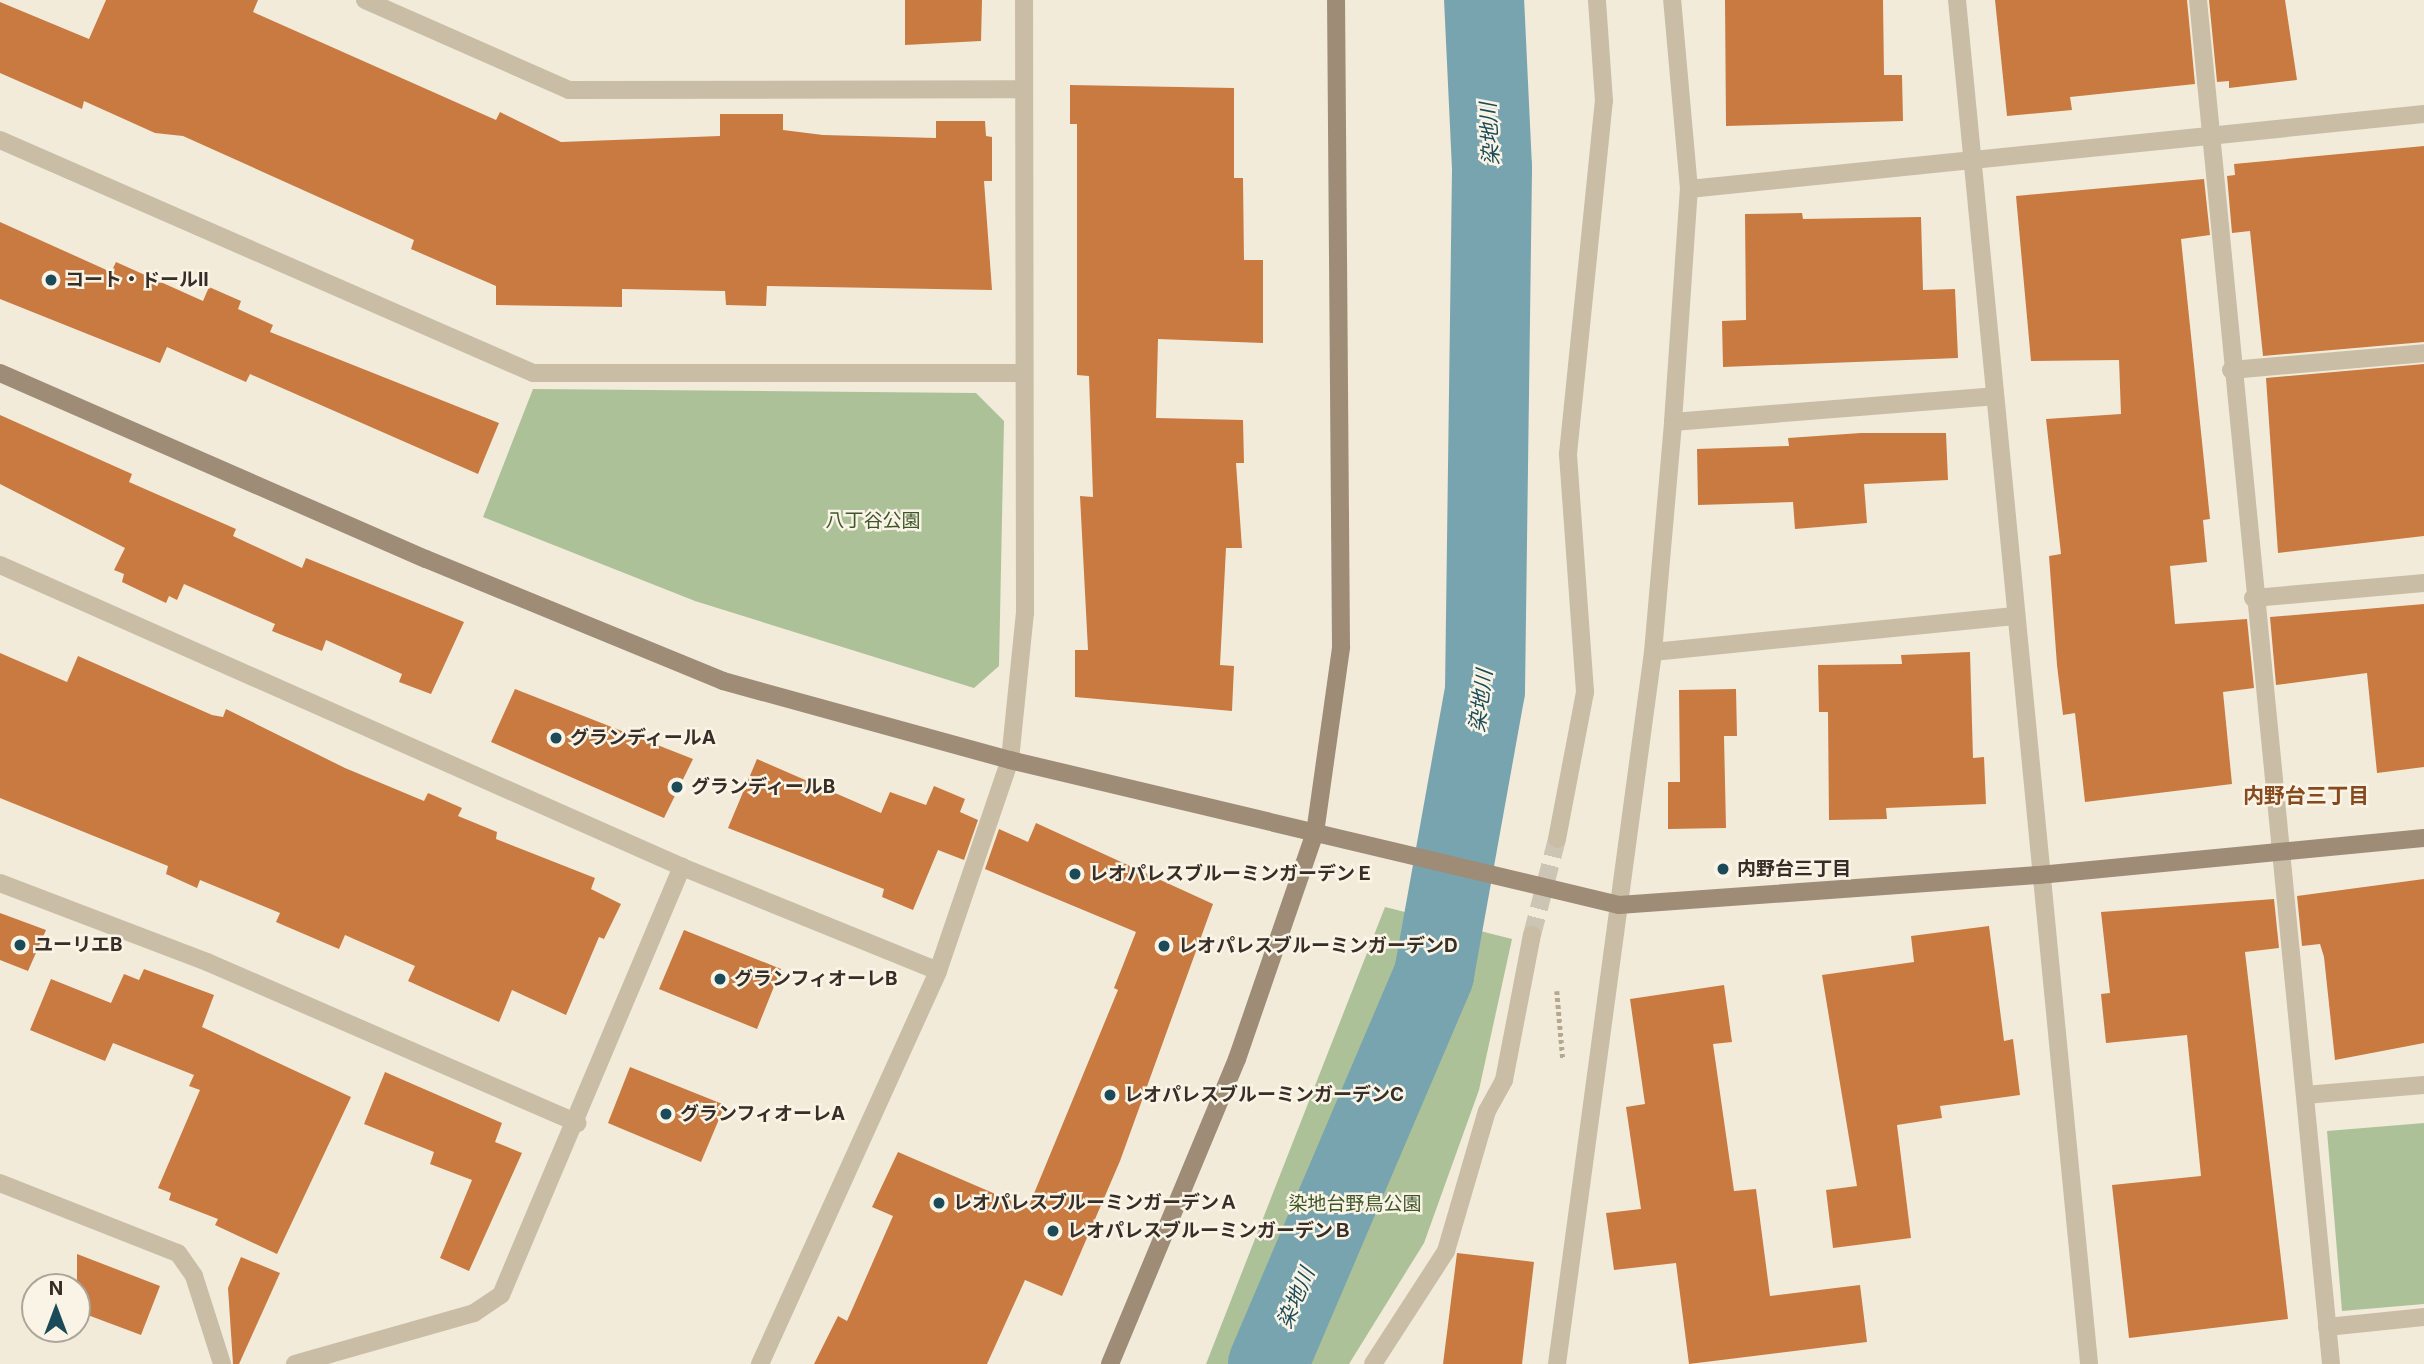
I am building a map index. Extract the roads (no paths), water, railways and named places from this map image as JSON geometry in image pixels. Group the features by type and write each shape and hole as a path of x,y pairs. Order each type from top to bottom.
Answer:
{"street":[{"path":"365,0 569,90 1023,89"},
{"path":"760,1364 938,971 1010,760 1025,613 1024,0"},
{"path":"1110,1364 1237,1059 1315,833 1341,647 1336,0"},
{"path":"1557,839 1585,692 1568,454 1604,101 1597,0"},
{"path":"1557,1364 1653,652 1673,422 1689,189 1672,0"},
{"path":"1957,0 2039,875 2089,1364"},
{"path":"2198,0 2277,853 2305,1095 2331,1364"},
{"path":"1689,189 2424,114"},
{"path":"0,140 533,373 1023,373"},
{"path":"2231,370 2424,353"},
{"path":"0,373 426,559 723,681 1010,760 1515,883 1619,905 2039,875 2424,838"},
{"path":"1673,422 1994,396"},
{"path":"0,565 682,867 938,971"},
{"path":"2253,598 2424,583"},
{"path":"1653,652 2014,616"},
{"path":"295,1364 474,1313 500,1295 578,1124 682,867"},
{"path":"0,883 207,962 578,1124"},
{"path":"1373,1364 1446,1251 1488,1111 1504,1080 1515,1009 1532,935"},
{"path":"2305,1095 2424,1085"},
{"path":"0,1183 178,1253 194,1276 222,1364"},
{"path":"2327,1327 2424,1317"}],"waterway":[{"name":"染地川","path":"1268,1364 1434,974 1485,691 1492,168 1484,0"}],"tunnel":[{"path":"1532,935 1557,839"}],"place":[{"name":"コート・ドールⅡ","path":"51,280"},
{"name":"グランディールA","path":"556,738"},
{"name":"グランディールB","path":"677,787"},
{"name":"内野台三丁目","path":"1723,869"},
{"name":"レオパレスブルーミンガーデンＥ","path":"1075,874"},
{"name":"ユーリエB","path":"20,945"},
{"name":"レオパレスブルーミンガーデンD","path":"1164,946"},
{"name":"グランフィオーレB","path":"720,979"},
{"name":"レオパレスブルーミンガーデンC","path":"1110,1095"},
{"name":"グランフィオーレA","path":"666,1114"},
{"name":"レオパレスブルーミンガーデンＡ","path":"939,1203"},
{"name":"レオパレスブルーミンガーデンＢ","path":"1053,1231"}],"district":[{"name":"内野台三丁目","path":"2306,796"}],"park label":[{"name":"八丁谷公園","path":"873,521"},
{"name":"染地台野鳥公園","path":"1355,1204"}]}
